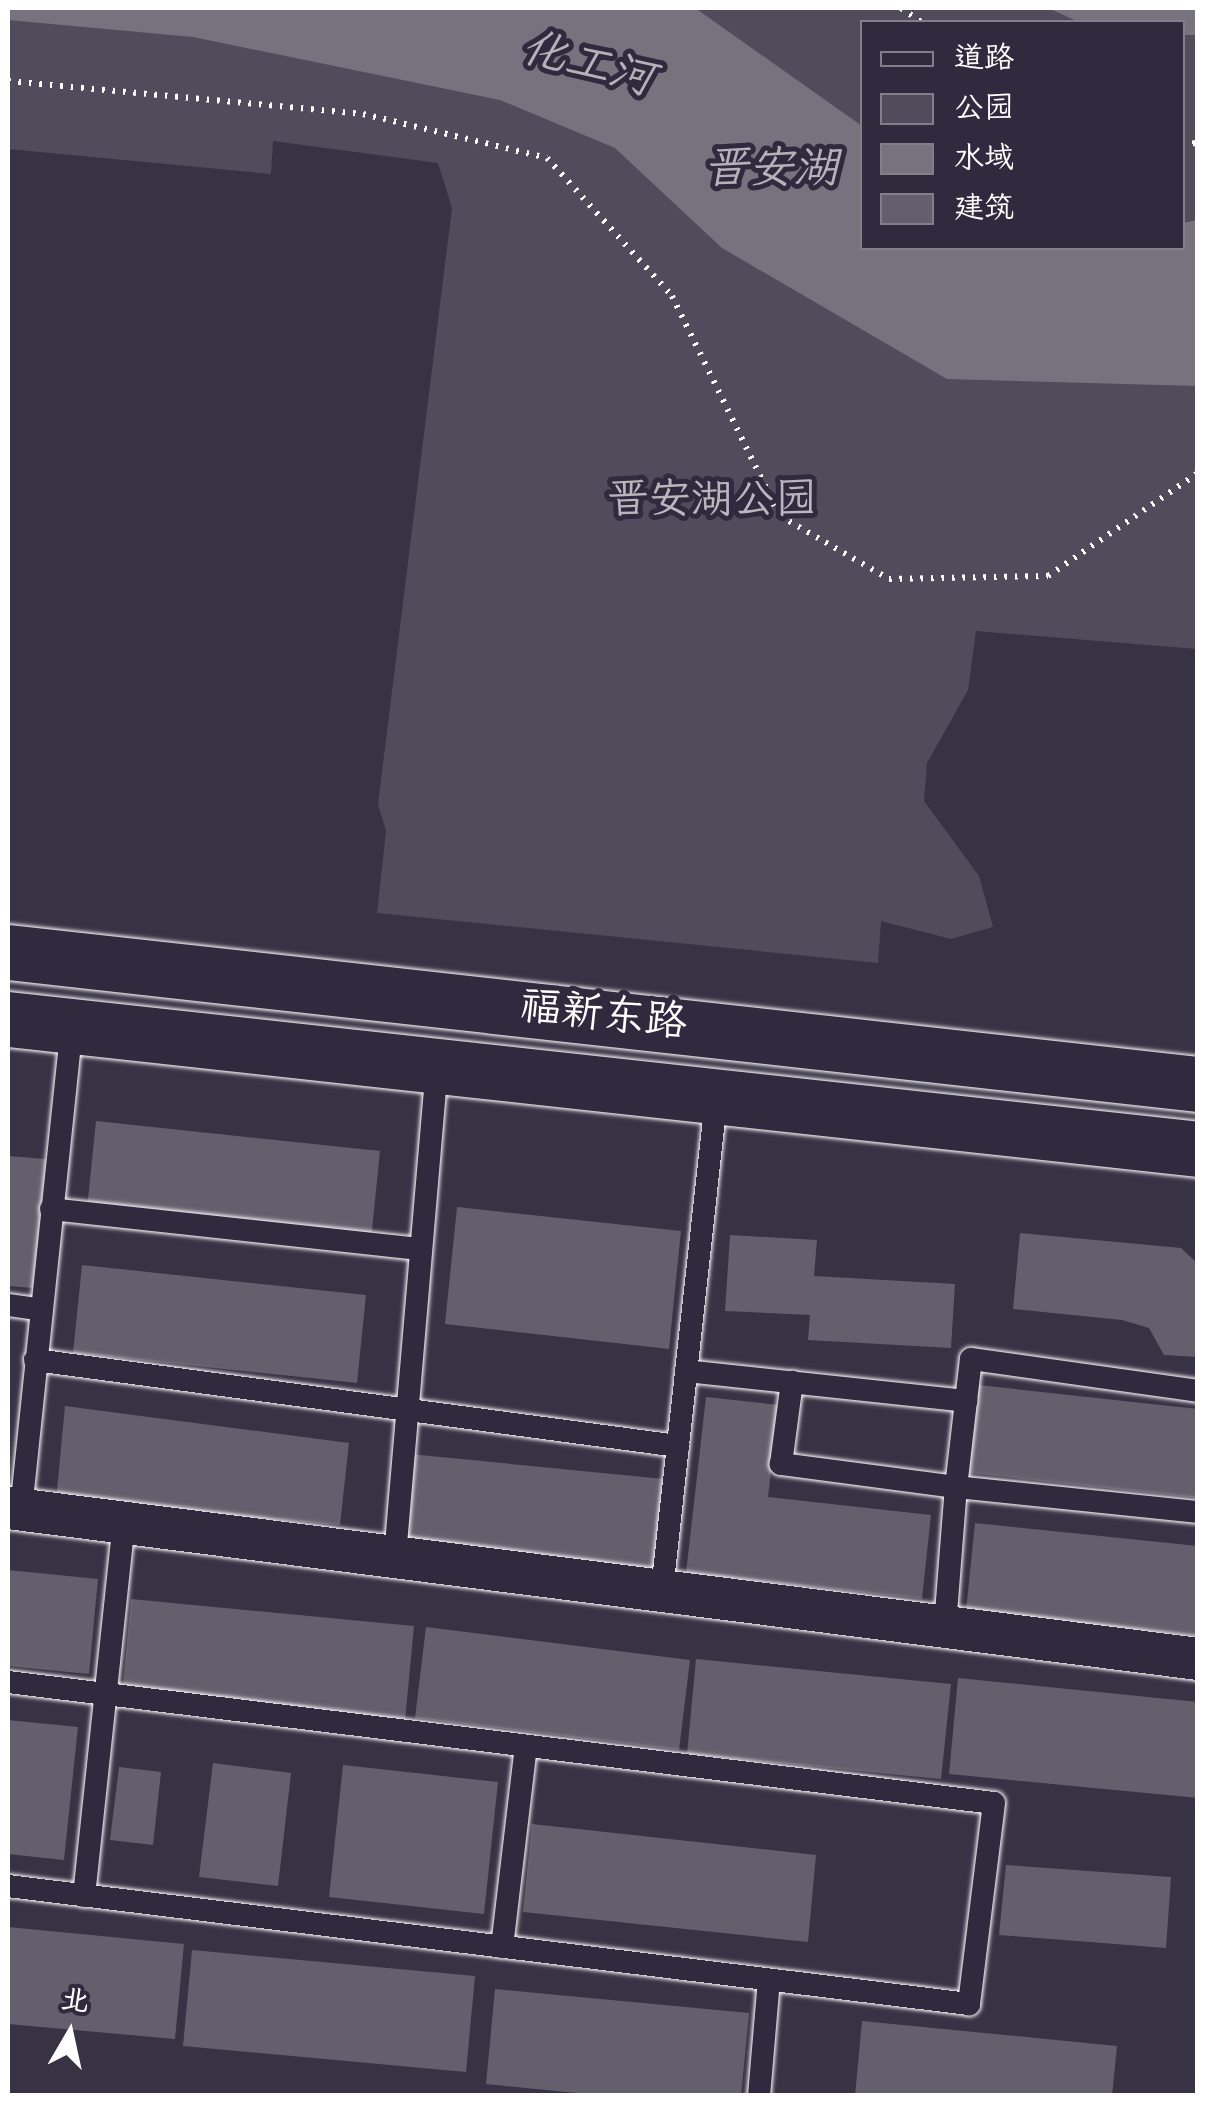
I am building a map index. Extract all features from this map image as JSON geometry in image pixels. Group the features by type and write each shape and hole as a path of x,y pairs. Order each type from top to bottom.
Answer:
{"main road":[{"name":"福新东路","path":"8,952 1198,1084"},
{"name":"福新东路","path":"8,1019 437,1070 1198,1149"}],"street":[{"path":"14,1509 1198,1659"}],"lane":[{"path":"14,1509 42,1310 72,1027"},
{"path":"395,1556 437,1070"},
{"path":"662,1590 716,1100"},
{"path":"51,1209 420,1249"},
{"path":"8,1305 42,1310"},
{"path":"946,1626 971,1359 1198,1390"},
{"path":"35,1360 678,1446"},
{"path":"686,1370 966,1401"},
{"path":"792,1382 781,1464 956,1488 1198,1512"},
{"path":"84,1896 124,1523"},
{"path":"8,1682 994,1804 969,2004 8,1886"},
{"path":"502,1947 526,1746"},
{"path":"759,2096 769,1980"}],"path":[{"path":"8,81 363,114 546,158 672,296 780,516 889,578 1048,576 1198,473"}],"green space":[{"name":"晋安湖公园","path":"8,8 1197,8 1197,649 976,631 968,690 927,763 924,801 979,876 993,927 951,939 881,921 878,963 377,913 386,831 378,804 452,208 438,163 273,141 271,174 8,149"}],"water":[{"name":"晋安湖","path":"8,8 695,8 860,125 860,250 1185,250 1185,223 1197,220 1197,386 947,379 722,248 615,148 500,100 193,37 8,20"},
{"path":"1048,8 1197,8 1197,35 1185,35 1185,20 1075,20"}],"building":[{"path":"96,1121 380,1151 371,1240 87,1209"},
{"path":"8,1156 46,1159 33,1288 8,1286"},
{"path":"457,1207 681,1231 669,1349 445,1324"},
{"path":"1020,1233 1181,1248 1198,1264 1198,1357 1164,1355 1149,1328 1122,1320 1013,1309"},
{"path":"730,1235 817,1240 814,1276 955,1284 951,1348 808,1340 810,1315 725,1311"},
{"path":"82,1265 366,1295 357,1383 73,1353"},
{"path":"978,1385 1198,1409 1198,1498 969,1473"},
{"path":"706,1397 779,1405 768,1497 931,1515 922,1599 686,1573"},
{"path":"65,1406 349,1443 340,1525 56,1501"},
{"path":"410,1454 664,1479 655,1573 400,1549"},
{"path":"975,1523 1198,1546 1198,1636 966,1611"},
{"path":"8,1570 98,1579 89,1674 8,1666"},
{"path":"131,1599 414,1626 405,1721 122,1695"},
{"path":"426,1627 690,1660 679,1750 415,1718"},
{"path":"696,1659 951,1684 941,1779 687,1754"},
{"path":"958,1678 1198,1702 1198,1798 949,1774"},
{"path":"8,1720 78,1727 64,1860 8,1854"},
{"path":"213,1763 291,1773 278,1886 199,1877"},
{"path":"343,1765 498,1782 484,1914 329,1897"},
{"path":"119,1767 161,1772 153,1845 110,1840"},
{"path":"532,1824 816,1855 808,1942 523,1912"},
{"path":"1006,1865 1171,1877 1166,1948 999,1935"},
{"path":"8,1927 184,1944 175,2039 8,2024"},
{"path":"192,1950 475,1976 466,2072 183,2046"},
{"path":"495,1989 749,2013 741,2096 607,2096 486,2084"},
{"path":"862,2021 1117,2046 1112,2096 855,2096"}],"water label":[{"name":"化工河","path":"587,67"}]}
